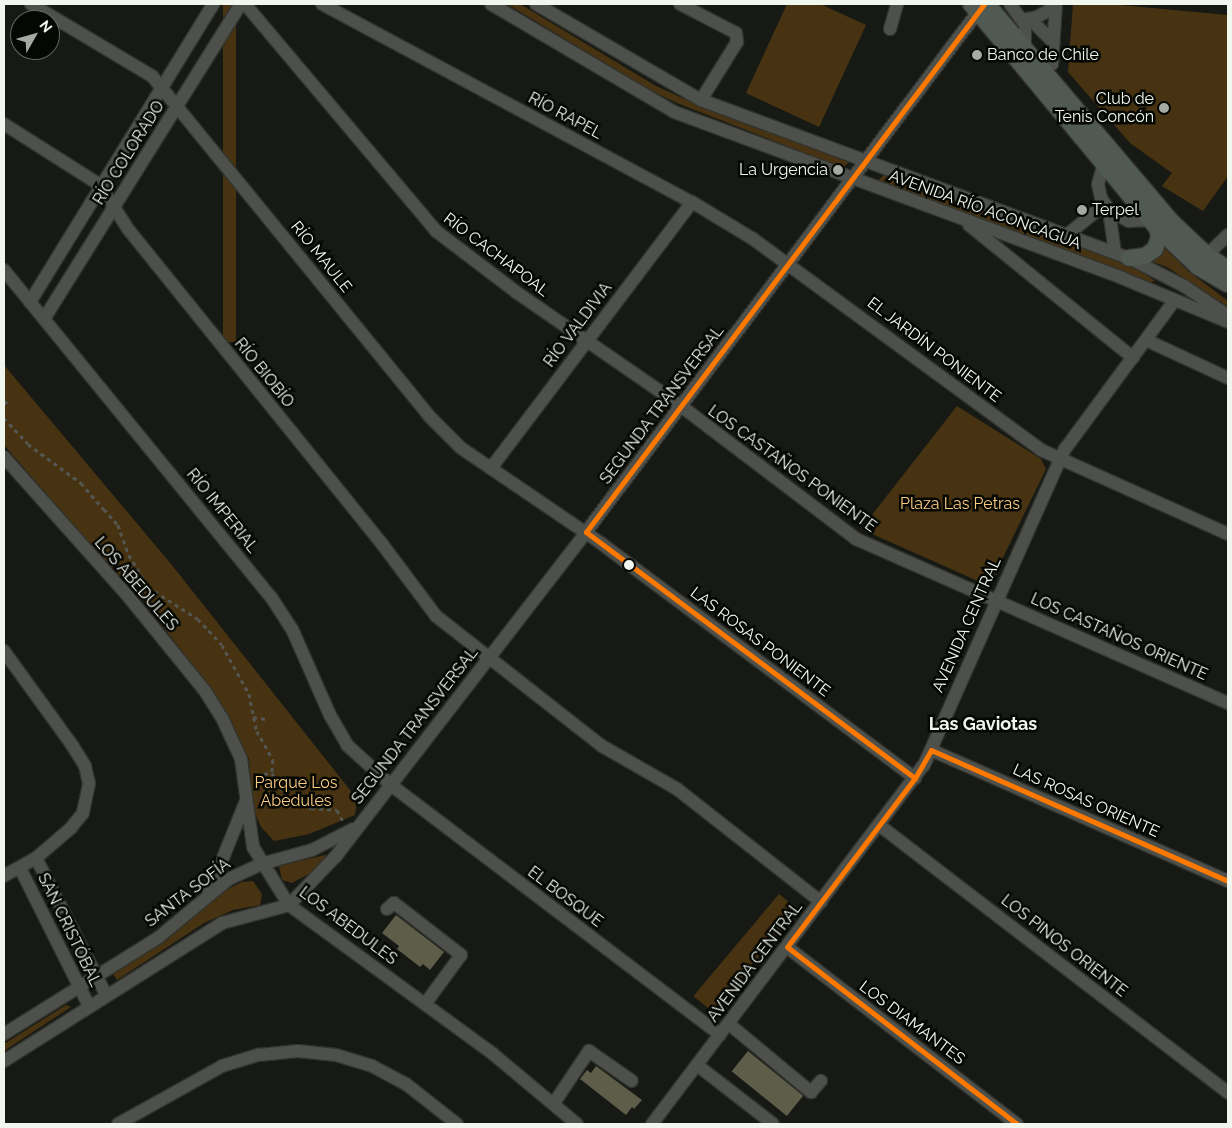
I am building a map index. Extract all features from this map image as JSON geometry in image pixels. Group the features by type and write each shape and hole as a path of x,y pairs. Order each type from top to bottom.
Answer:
{"main road":[{"path":"980,6 1025,49 1039,76 1104,163 1154,224 1203,261 1228,284"},
{"path":"980,6 1039,76 1171,221 1203,261 1228,270"},
{"path":"1122,256 1145,256 1155,249 1159,237 1154,224"}],"street":[{"name":"RÍO MAULE","path":"31,4 152,76 429,416 461,448 586,532"},
{"name":"RÍO COLORADO","path":"30,302 100,185 213,4"},
{"name":"RÍO COLORADO","path":"44,319 243,4"},
{"name":"RÍO CACHAPOAL","path":"243,4 436,231 586,341 681,406"},
{"name":"RÍO RAPEL","path":"322,4 692,202 790,263"},
{"name":"AVENIDA RÍO ACONCAGUA","path":"491,4 674,112 960,217 1228,322"},
{"name":"AVENIDA RÍO ACONCAGUA","path":"536,4 701,100 1122,256 1184,286 1228,316"},
{"path":"680,4 736,33 737,42 701,100"},
{"path":"890,29 897,4"},
{"path":"1010,4 1053,42"},
{"path":"1026,19 1056,5 1052,64 1039,76"},
{"name":"SEGUNDA TRANSVERSAL","path":"361,823 586,532 854,179 980,6"},
{"path":"1025,49 1026,19"},
{"name":"RÍO BIOBÍO","path":"4,124 100,185 128,229 382,544 436,616 488,659 602,746 677,789 821,902"},
{"path":"1104,163 1098,184 1122,256"},
{"name":"RÍO VALDIVIA","path":"491,468 692,202"},
{"path":"1067,235 1107,207"},
{"path":"1107,207 1129,221 1154,224"},
{"path":"960,217 1133,358"},
{"path":"1203,261 1228,235"},
{"name":"EL JARDÍN PONIENTE","path":"790,263 1041,450 1228,534"},
{"name":"RÍO IMPERIAL","path":"4,270 271,596 292,629 340,736 358,757 391,785"},
{"name":"AVENIDA CENTRAL","path":"652,1124 915,778 931,750 996,600 1061,459 1175,300"},
{"path":"1146,340 1228,378"},
{"name":"LOS CASTAÑOS PONIENTE","path":"681,406 864,544 996,600"},
{"name":"LOS ABEDULES","path":"4,457 16,473 127,595 205,691 232,738 244,776 246,801 254,847 261,864 289,905 425,1004 554,1103 577,1124"},
{"path":"4,465 16,473"},
{"name":"LAS ROSAS PONIENTE","path":"586,532 915,778"},
{"name":"LOS CASTAÑOS ORIENTE","path":"996,600 1228,703"},
{"name":"SAN CRISTÓBAL","path":"4,651 59,725 87,774 88,794 83,813 71,828 36,858 4,876"},
{"name":"LAS ROSAS ORIENTE","path":"931,750 1228,881"},
{"name":"EL BOSQUE","path":"391,785 720,1035"},
{"path":"207,897 246,801"},
{"path":"4,1061 222,923 289,905 336,856 361,823"},
{"name":"SANTA SOFÍA","path":"4,1034 159,937 229,879 261,864 312,850 344,835 361,823"},
{"name":"LOS PINOS ORIENTE","path":"879,825 1228,1093"},
{"name":"SAN CRISTÓBAL","path":"36,858 106,995"},
{"name":"SAN CRISTÓBAL","path":"20,868 89,1006"},
{"path":"387,909 394,903 461,955 425,1004"},
{"name":"LOS DIAMANTES","path":"787,947 1017,1124"},
{"path":"728,1024 811,1092 821,1080"},
{"path":"118,1124 222,1066 259,1055 298,1051 336,1055 372,1066 406,1084 457,1124"},
{"path":"554,1103 589,1051 632,1081"},
{"path":"697,1065 773,1124"}],"path":[{"path":"4,404 8,400"},
{"path":"4,418 28,444 81,483 109,514 118,525 129,555 148,587 198,619 222,645 249,694 252,717 273,760 272,773 287,799 311,808 337,810 342,815 344,835"},
{"path":"252,717 266,719"},
{"path":"244,776 272,773"}],"green space":[{"path":"223,4 236,4 236,342 223,342"},
{"path":"507,4 520,4 656,86 702,107 851,160 843,168 677,103 648,89"},
{"path":"787,4 820,4 866,25 819,127 746,93"},
{"name":"Club de Tenis Concón","path":"1073,4 1109,4 1228,15 1228,176 1203,211 1162,186 1172,173 1130,143 1068,72"},
{"path":"884,175 1131,264 1155,281 1146,283 919,198 878,180"},
{"path":"1165,248 1188,271 1228,301 1228,307 1167,267 1153,262"},
{"name":"Parque Los Abedules","path":"4,365 171,564 350,790 357,802 355,815 309,834 274,841 261,827 253,808 249,759 210,688 141,598 104,560 4,445"},
{"name":"Plaza Las Petras","path":"957,406 1041,459 1046,469 989,586 861,529"},
{"path":"325,855 329,856 314,871 292,883 282,880 279,866"},
{"path":"253,881 262,894 260,905 233,910 204,923 117,980 113,974 169,938 218,894 242,882"},
{"path":"779,894 798,910 713,1012 694,996"},
{"path":"66,1005 71,1007 4,1051 4,1044"}],"building":[{"path":"396,915 444,952 430,970 423,964 420,967 397,949 399,946 382,933"},
{"path":"748,1051 803,1096 787,1116 732,1071"},
{"path":"596,1066 642,1100 634,1109 632,1107 626,1115 580,1079 587,1070 591,1073"}],"transit line":[{"path":"586,532 984,4"},
{"path":"586,532 915,778"},
{"path":"1017,1124 787,947 915,778 931,750 1228,881"}],"place":[{"name":"Banco de Chile","path":"977,55"},
{"name":"Club de Tenis Concón","path":"1164,108"},
{"name":"La Urgencia","path":"838,170"},
{"name":"Terpel","path":"1082,210"}],"district":[{"name":"Las Gaviotas","path":"983,724"}]}
